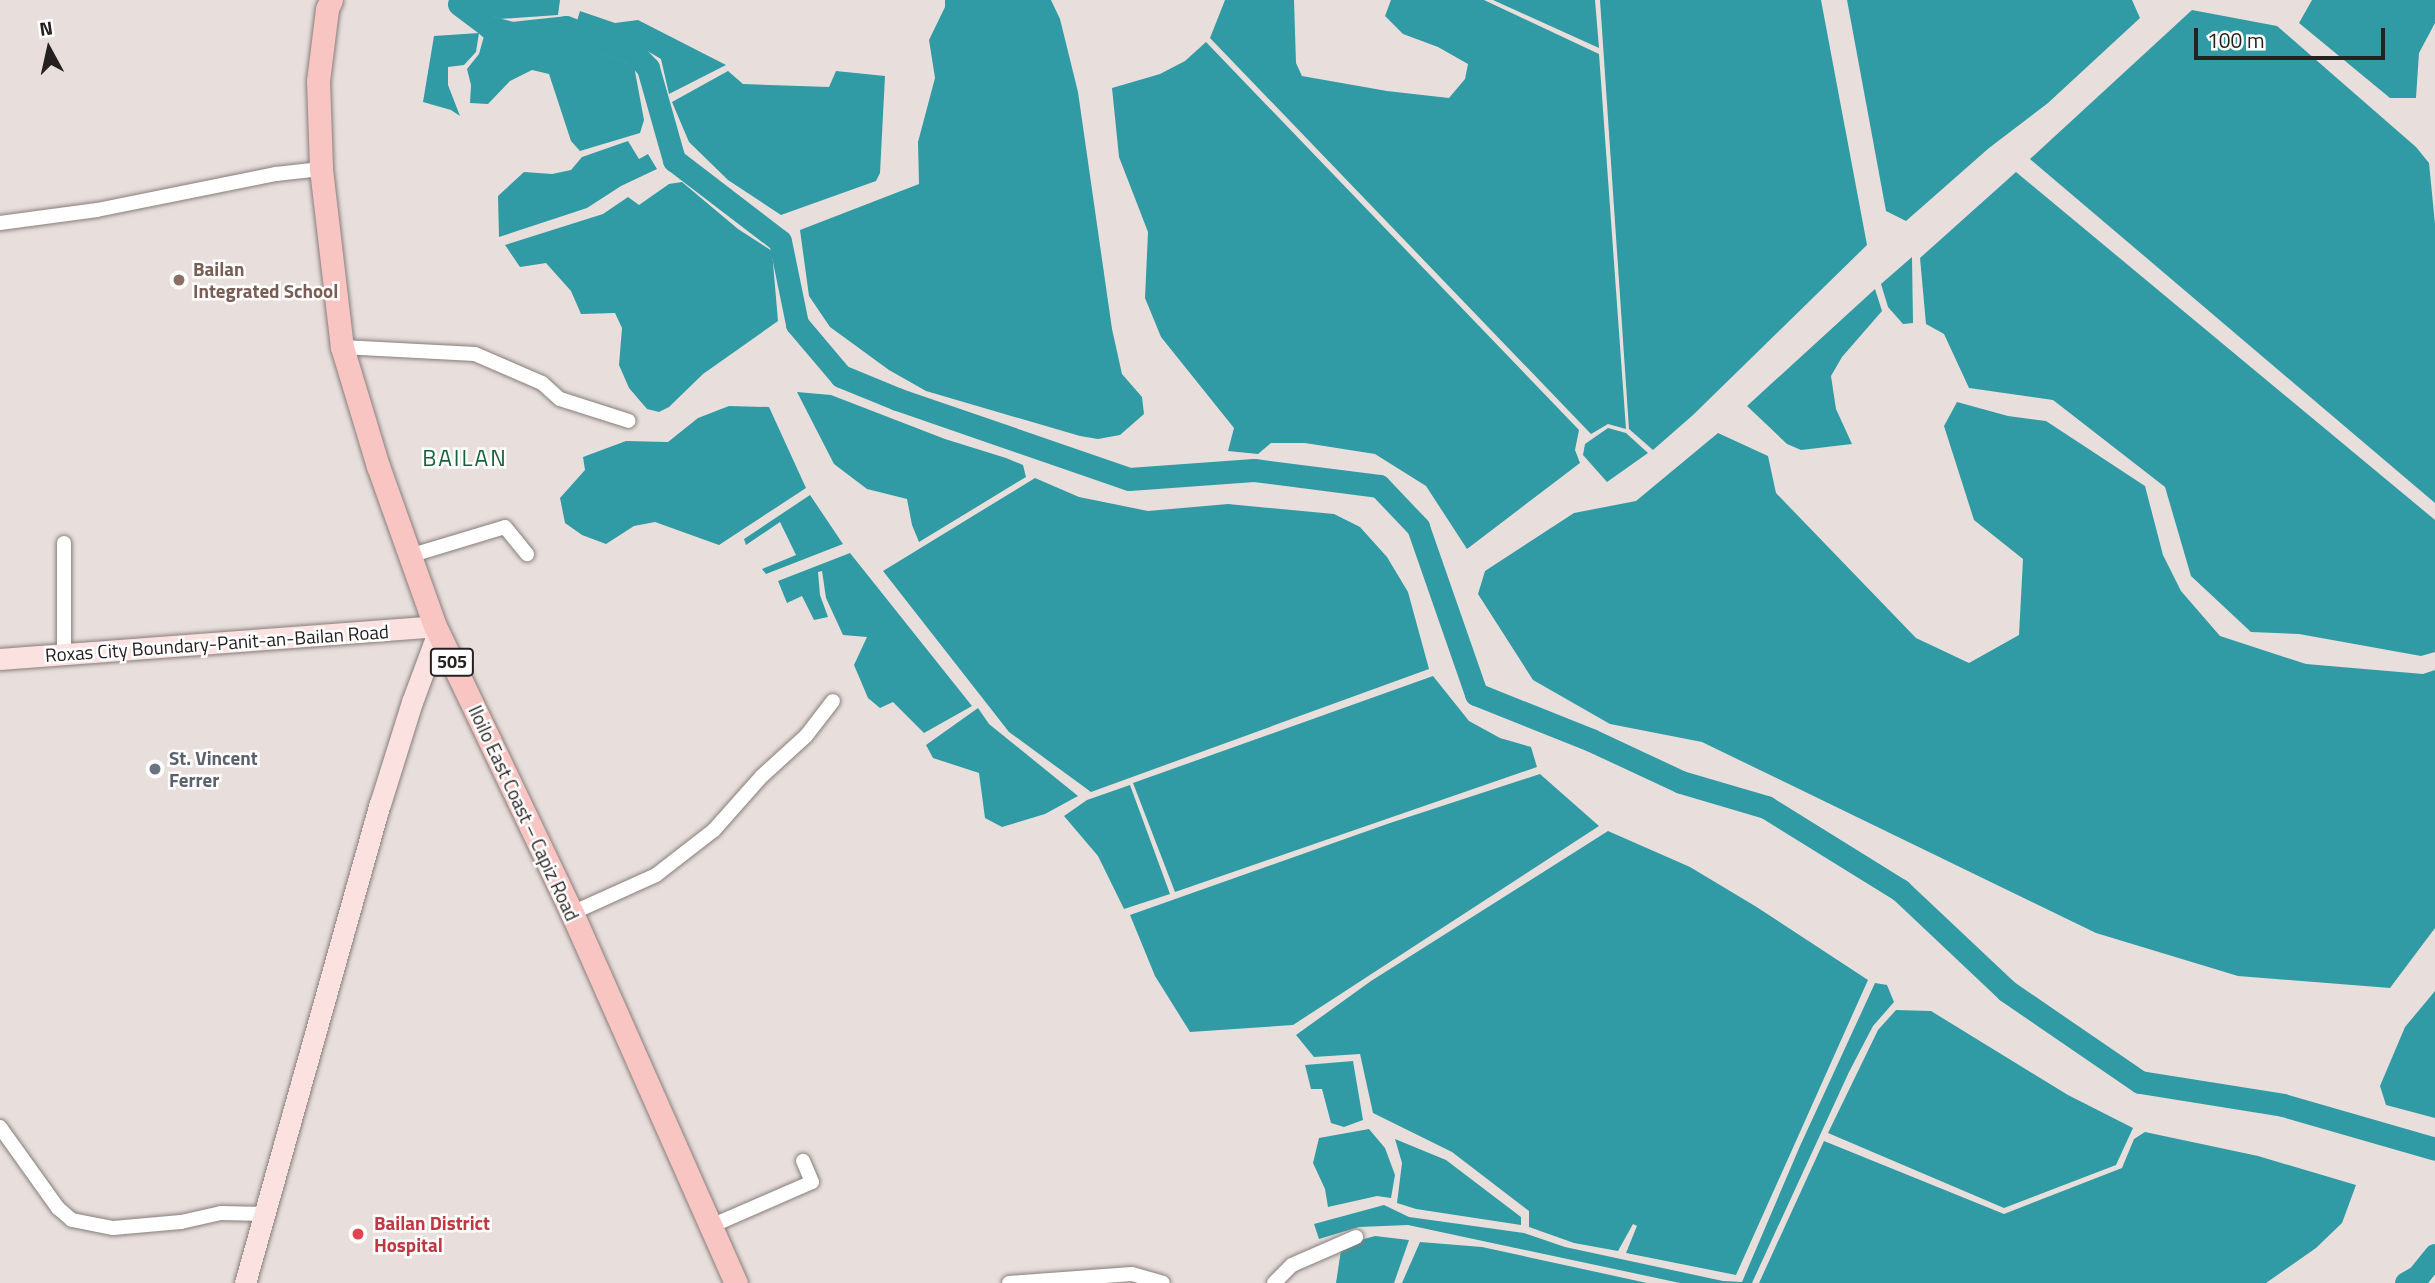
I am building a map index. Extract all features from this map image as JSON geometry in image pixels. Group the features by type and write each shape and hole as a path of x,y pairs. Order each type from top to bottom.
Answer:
{"main road":[{"name":"Iloilo East Coast – Capiz Road","path":"331,0 327,9 318,81 321,169 342,347 409,556 436,629 572,913 736,1283"},
{"name":"Roxas City Boundary-Panit-an-Bailan Road","path":"0,659 436,629"},
{"path":"245,1283 380,804 436,629"}],"street":[{"path":"0,223 97,210 276,174 321,169"},
{"path":"342,347 475,354 542,383 560,399 629,421"},
{"path":"409,556 505,527 527,554"},
{"path":"64,543 64,654"},
{"path":"572,913 656,875 714,830 762,776 806,736 834,701"},
{"path":"0,1127 58,1208 72,1220 113,1228 181,1222 221,1213 265,1214"},
{"path":"711,1226 813,1182 803,1161"},
{"path":"1274,1283 1292,1265 1356,1237"},
{"path":"1009,1283 1132,1274 1163,1283"}],"water":[{"path":"469,0 560,0 558,15 499,19 477,8"},
{"path":"945,0 1051,0 1060,19 1078,92 1112,329 1122,374 1142,397 1144,414 1120,435 1098,439 1080,436 926,391 889,370 830,327 809,296 800,230 919,184 918,142 935,78 929,40 945,7"},
{"path":"1225,0 1294,0 1296,63 1302,76 1387,91 1449,98 1465,79 1468,64 1438,47 1403,34 1385,16 1391,0 1484,0 1599,54 1626,429 1608,424 1591,434 1210,38"},
{"path":"1493,0 1595,0 1599,48"},
{"path":"1600,0 1821,0 1867,245 1693,415 1653,450 1629,429"},
{"path":"1847,0 2132,0 2140,18 2048,103 1989,148 1906,221 1886,211"},
{"path":"2312,0 2435,0 2435,23 2419,53 2416,98 2390,98 2299,23"},
{"path":"2192,10 2277,26 2416,147 2429,163 2435,224 2435,503 2030,159"},
{"path":"580,11 615,23 638,20 726,65 669,94 661,59 632,42 601,33 577,21"},
{"path":"479,33 476,52 464,65 448,67 448,85 460,116 451,110 423,102 434,36"},
{"path":"567,35 586,47 634,66 644,120 640,133 580,151 571,141 549,74 532,70 510,81 488,104 470,103 471,85 467,69 479,54 484,36 519,42"},
{"path":"1206,42 1579,430 1575,450 1580,463 1467,549 1426,486 1375,454 1305,443 1271,443 1258,454 1228,451 1234,428 1161,337 1145,298 1148,232 1119,157 1112,88 1160,74 1185,61"},
{"path":"728,71 743,84 829,87 836,71 885,76 880,173 876,181 781,215 728,180 689,142 672,102"},
{"path":"628,141 639,159 648,154 657,169 621,186 587,208 499,237 498,196 524,172 552,174 571,170 582,157"},
{"path":"2016,172 2435,520 2435,652 2421,656 2299,634 2251,632 2191,576 2165,487 2053,400 1969,388 1944,334 1926,324 1920,258"},
{"path":"682,182 738,229 772,251 778,321 703,374 669,407 659,412 647,409 629,388 619,365 622,328 615,313 581,314 571,291 546,263 520,267 505,245 603,214 628,197 639,205 669,184"},
{"path":"1912,257 1913,323 1903,324 1888,307 1881,284"},
{"path":"1875,289 1882,311 1842,357 1831,376 1836,409 1852,444 1801,450 1787,444 1747,406"},
{"path":"797,392 831,395 945,439 1006,458 1023,465 1026,477 919,542 912,525 907,499 867,489 834,464"},
{"path":"1957,402 2008,416 2046,421 2145,486 2163,555 2181,591 2220,636 2306,664 2423,674 2435,670 2435,928 2390,988 2238,976 2096,933 1702,742 1610,724 1533,680 1478,594 1485,571 1574,513 1636,501 1718,433 1768,456 1776,493 1916,638 1969,663 2019,635 2023,559 1974,520 1944,426"},
{"path":"729,406 769,407 806,488 719,545 655,522 634,526 606,544 582,535 565,523 560,498 585,470 583,457 626,441 668,442 698,418"},
{"path":"1608,428 1626,433 1648,453 1607,482 1583,455 1585,444"},
{"path":"1035,478 1079,497 1148,511 1228,504 1334,514 1360,527 1387,557 1408,592 1429,669 1091,792 1009,732 883,571"},
{"path":"810,495 843,544 766,574 762,569 796,555 780,522 746,545 744,539"},
{"path":"850,553 972,706 924,733 893,702 880,708 868,698 854,665 867,637 843,635 826,598 822,571 818,572 820,595 828,617 814,620 802,596 787,603 778,581"},
{"path":"1433,676 1469,721 1500,738 1531,747 1537,767 1175,892 1133,783"},
{"path":"978,708 989,724 1078,796 1045,814 1002,827 985,818 979,773 933,758 926,745"},
{"path":"1540,774 1599,826 1293,1025 1190,1032 1155,976 1130,915 1390,823"},
{"path":"1130,785 1170,894 1124,909 1098,856 1064,816 1087,800"},
{"path":"1608,831 1690,867 1868,980 1736,1275 1626,1253 1637,1226 1633,1224 1618,1251 1574,1243 1529,1227 1529,1211 1452,1152 1373,1113 1360,1054 1314,1057 1296,1035 1371,981"},
{"path":"1875,983 1887,985 1894,1002 1873,1026 1849,1072 1752,1283 1680,1283 1408,1225 1359,1227 1319,1239 1314,1224 1384,1205 1409,1217 1524,1233 1565,1247 1723,1281 1742,1282 1800,1146"},
{"path":"2435,991 2435,1118 2386,1105 2380,1086 2405,1027"},
{"path":"1896,1010 1931,1011 2068,1095 2133,1128 2116,1165 2004,1208 1828,1133 1878,1030"},
{"path":"1353,1061 1363,1120 1344,1127 1331,1123 1322,1089 1311,1089 1305,1065"},
{"path":"1369,1129 1385,1148 1395,1175 1391,1198 1377,1196 1328,1207 1325,1189 1313,1163 1319,1138"},
{"path":"2145,1132 2258,1156 2356,1185 2342,1223 2316,1248 2266,1283 1759,1283 1824,1141 2004,1214 2122,1168 2134,1139"},
{"path":"1395,1139 1446,1160 1521,1217 1521,1225 1416,1209 1397,1203 1402,1163"},
{"path":"1375,1236 1409,1240 1394,1283 1336,1283 1341,1250 1353,1242"},
{"path":"1420,1242 1482,1247 1647,1283 1402,1283"}],"waterway":[{"path":"459,4 489,27 512,33 566,27 635,54 648,68 674,160 780,241 797,324 841,376 897,399 1129,479 1254,470 1379,486 1418,527 1476,694 1591,740 1681,782 1766,807 1900,890 2007,991 2140,1082 2283,1105 2435,1149"},
{"path":"2406,1283 2418,1276 2435,1255"}],"place":[{"name":"Bailan Integrated School","path":"179,280"},
{"name":"St. Vincent Ferrer","path":"155,769"},
{"name":"Bailan District Hospital","path":"358,1234"}],"district":[{"name":"BAILAN","path":"465,458"}]}
